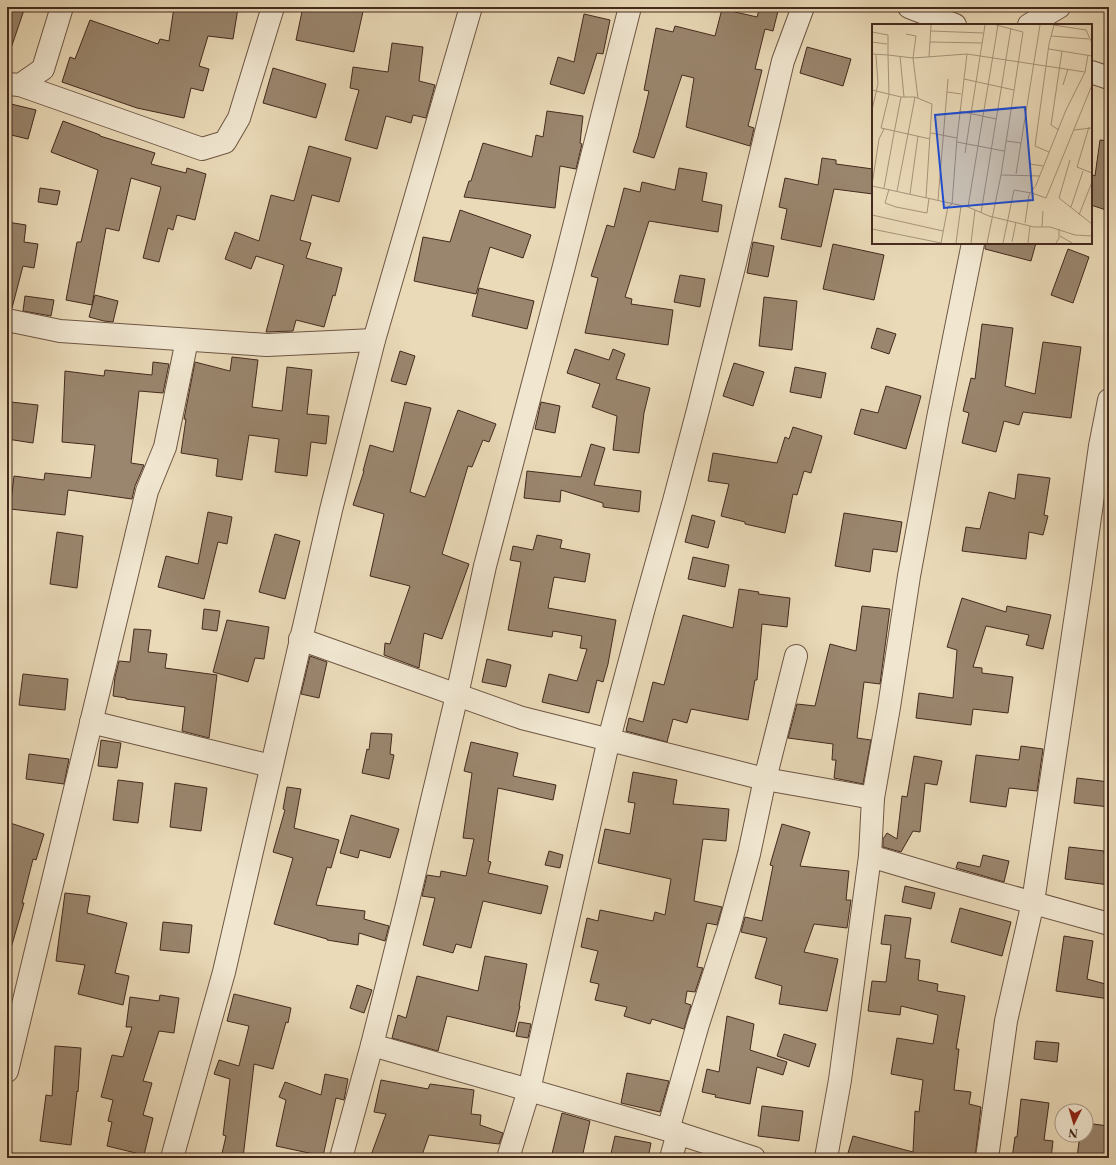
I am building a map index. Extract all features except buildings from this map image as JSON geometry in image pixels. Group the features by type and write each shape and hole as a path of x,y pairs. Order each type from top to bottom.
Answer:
{"street":[{"path":"14,85 43,69 62,7"},
{"path":"14,85 202,149 214,146 225,142 239,118 273,7"},
{"path":"172,1158 224,972 300,640 374,340 471,7"},
{"path":"341,1158 372,1045 408,902 486,566 630,7"},
{"path":"508,1158 529,1090 610,740 698,410 783,61 803,7"},
{"path":"910,7 952,24"},
{"path":"1031,24 1059,7"},
{"path":"1059,24 1063,7"},
{"path":"1092,72 1109,78"},
{"path":"826,1158 840,1080 870,856 873,798 890,707 909,576 938,418 973,244"},
{"path":"7,320 60,331 267,345 374,340"},
{"path":"7,1071 147,491 165,447 187,340"},
{"path":"987,1158 1006,1021 1032,902 1100,446 1109,400"},
{"path":"300,640 522,718 765,779 873,798"},
{"path":"671,1158 673,1132 698,1024 729,928 745,868 765,779 796,656"},
{"path":"91,722 271,766"},
{"path":"870,856 1109,924"},
{"path":"372,1045 673,1132 754,1158"}]}
